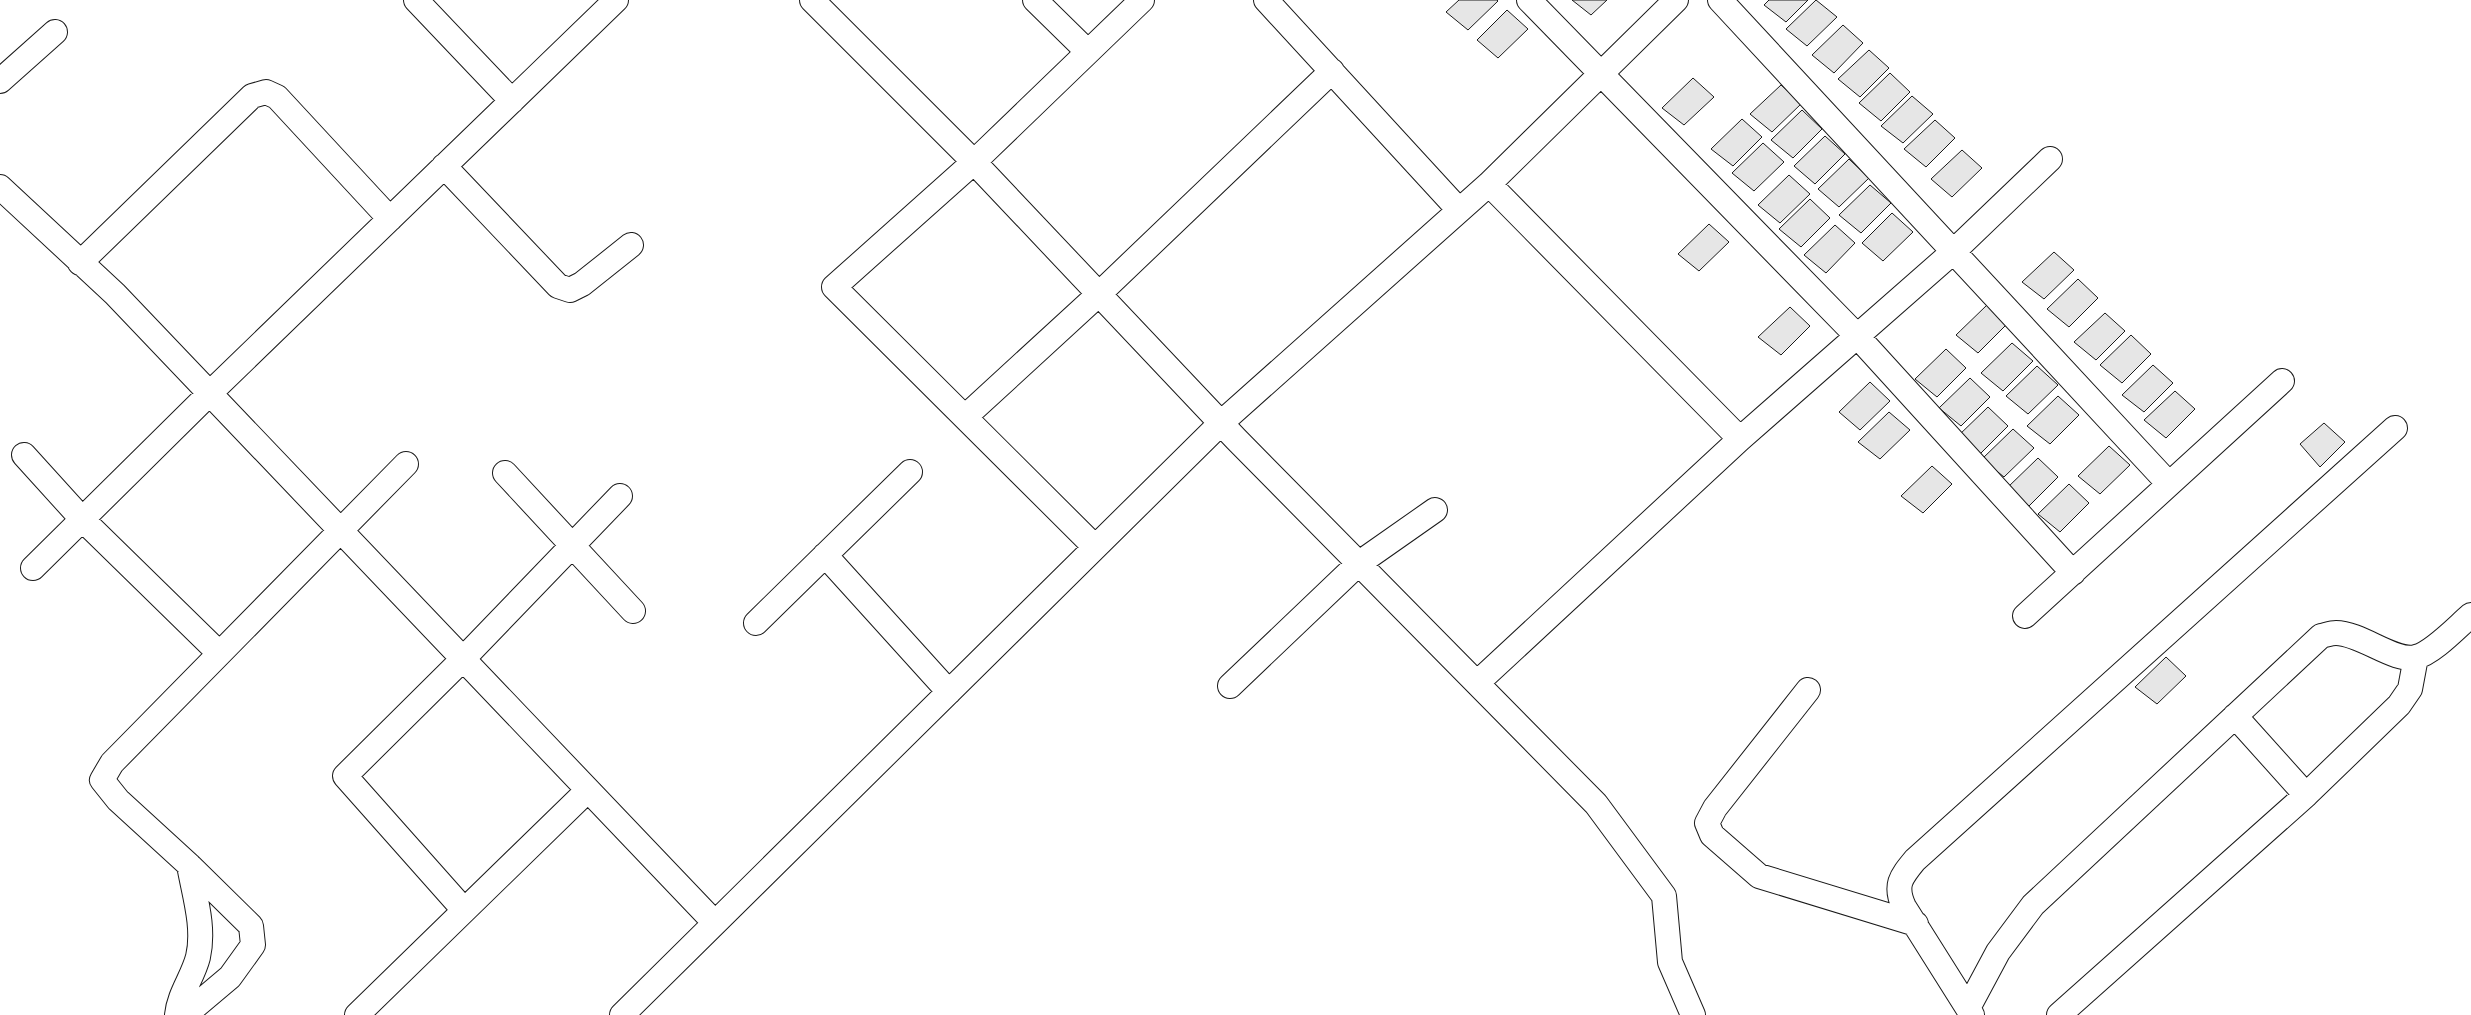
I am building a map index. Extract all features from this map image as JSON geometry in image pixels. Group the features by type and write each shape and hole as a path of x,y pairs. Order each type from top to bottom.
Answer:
{"street":[{"path":"416,0 512,101"},
{"path":"33,568 210,393 616,0"},
{"path":"812,0 974,162 1221,423 1596,804 1664,896 1670,962 1693,1015"},
{"path":"1035,0 1088,52"},
{"path":"1095,547 834,287 974,162 1142,0"},
{"path":"1266,0 1459,210"},
{"path":"1529,0 1600,75 1858,337 2073,574"},
{"path":"622,1015 1221,423 1488,184 1676,0"},
{"path":"1720,0 2169,484"},
{"path":"0,81 55,32"},
{"path":"965,417 1099,294 1332,71"},
{"path":"80,263 252,96 266,92 277,97 390,219"},
{"path":"1477,683 1740,439 1953,252 2050,159"},
{"path":"444,166 558,286 570,290 582,284 631,245"},
{"path":"1488,184 1740,439"},
{"path":"0,187 115,294 715,923"},
{"path":"2025,616 2282,381"},
{"path":"1970,1011 1898,893 1902,876 1915,860 2395,428"},
{"path":"24,455 82,520 219,653"},
{"path":"185,1015 230,977 253,945 251,926 189,865 118,800 102,780 112,763 406,464"},
{"path":"756,623 910,472"},
{"path":"505,473 633,611"},
{"path":"464,910 345,776 463,659 620,496"},
{"path":"1230,686 1358,564 1436,510"},
{"path":"825,555 949,692"},
{"path":"1970,1011 1998,952 2033,905 2321,636 2336,633 2360,638 2395,654 2416,658 2432,648 2471,615"},
{"path":"2059,1015 2306,795 2399,705 2410,689 2416,658"},
{"path":"1808,690 1715,808 1707,823 1712,834 1759,876 1916,924"},
{"path":"2235,716 2306,795"},
{"path":"357,1015 588,790"},
{"path":"177,1015 178,1004 198,957 200,922 189,865"}],"building":[{"path":"1459,0 1498,1 1468,30 1446,12"},
{"path":"1572,0 1607,0 1591,15"},
{"path":"1769,0 1808,0 1786,22 1764,5"},
{"path":"1816,0 1837,17 1807,46 1786,29"},
{"path":"1507,10 1528,29 1498,58 1477,40"},
{"path":"1843,25 1863,43 1834,73 1812,55"},
{"path":"1869,50 1889,68 1860,97 1838,79"},
{"path":"1890,73 1910,92 1881,121 1859,103"},
{"path":"1693,78 1714,97 1684,125 1662,108"},
{"path":"1781,85 1802,103 1772,132 1750,114"},
{"path":"1912,96 1933,114 1903,143 1881,126"},
{"path":"1802,110 1822,129 1793,158 1771,140"},
{"path":"1742,119 1762,137 1733,166 1711,149"},
{"path":"1935,120 1955,138 1926,167 1904,149"},
{"path":"1825,136 1845,154 1815,184 1794,166"},
{"path":"1763,143 1784,162 1754,191 1732,173"},
{"path":"1962,150 1982,168 1952,197 1931,179"},
{"path":"1849,159 1869,178 1839,207 1818,189"},
{"path":"1789,175 1810,194 1780,223 1758,205"},
{"path":"1870,185 1891,203 1861,233 1839,215"},
{"path":"1810,199 1830,218 1801,247 1779,229"},
{"path":"1892,213 1913,232 1883,261 1862,243"},
{"path":"1709,224 1729,242 1699,271 1678,254"},
{"path":"1835,225 1855,243 1826,273 1804,255"},
{"path":"2054,252 2074,270 2044,299 2022,282"},
{"path":"2078,279 2098,298 2069,327 2047,309"},
{"path":"1987,305 2007,324 1978,353 1956,335"},
{"path":"1790,307 1810,326 1781,355 1758,337"},
{"path":"2105,313 2125,331 2096,360 2074,342"},
{"path":"2131,335 2151,354 2122,383 2100,365"},
{"path":"2012,343 2033,361 2003,391 1981,373"},
{"path":"1946,349 1966,368 1937,397 1915,379"},
{"path":"2153,365 2173,383 2144,412 2122,395"},
{"path":"2037,366 2058,385 2028,414 2006,396"},
{"path":"1970,378 1990,397 1961,426 1939,408"},
{"path":"1870,382 1890,401 1860,430 1839,412"},
{"path":"2175,391 2195,409 2166,438 2144,420"},
{"path":"2058,396 2079,415 2050,444 2027,426"},
{"path":"1988,407 2008,426 1979,455 1957,437"},
{"path":"1889,412 1910,430 1880,459 1858,442"},
{"path":"2324,423 2345,442 2320,467 2300,444"},
{"path":"2013,429 2034,448 2004,477 1982,459"},
{"path":"2109,446 2130,465 2100,494 2078,476"},
{"path":"2038,458 2058,477 2029,506 2007,488"},
{"path":"1932,466 1952,484 1923,513 1901,496"},
{"path":"2069,484 2089,503 2060,532 2038,514"},
{"path":"2166,657 2186,676 2157,704 2135,687"}]}
